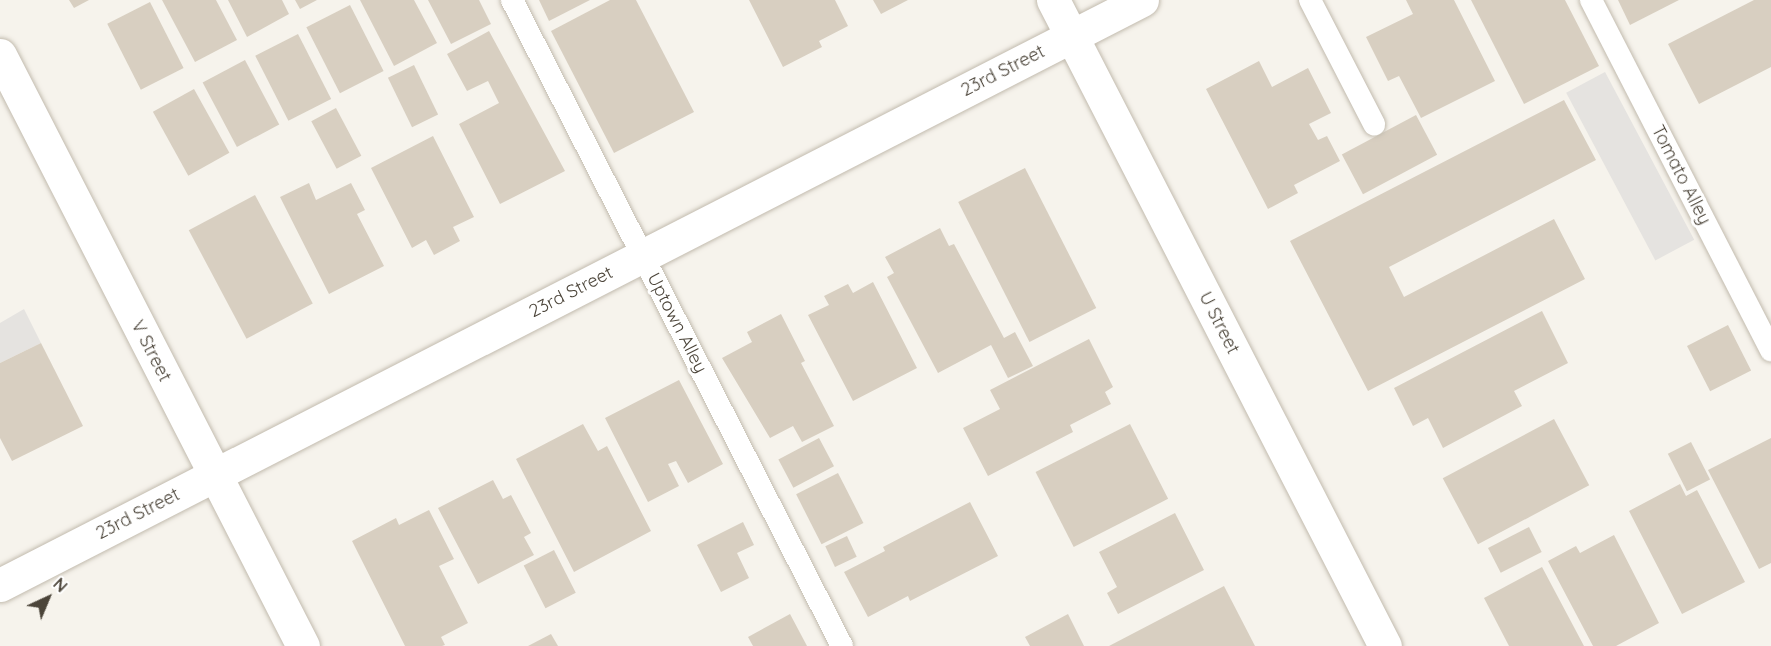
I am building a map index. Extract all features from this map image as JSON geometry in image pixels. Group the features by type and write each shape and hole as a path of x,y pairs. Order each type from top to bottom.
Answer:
{"street":[{"name":"U Street","path":"1053,0 1385,646"},
{"name":"23rd Street","path":"0,585 1142,0"},
{"name":"V Street","path":"0,55 303,646"}],"lane":[{"name":"Uptown Alley","path":"512,0 842,646"},
{"path":"1310,0 1374,124"},
{"name":"Tomato Alley","path":"1591,0 1771,350"}],"shaded area":[{"path":"1605,72 1694,240 1655,260 1566,93"},
{"path":"24,309 41,343 0,363 0,323"}],"building":[{"path":"69,0 89,0 74,8"},
{"path":"162,0 216,0 237,40 195,62"},
{"path":"228,0 282,0 289,14 247,37"},
{"path":"295,0 317,0 300,9"},
{"path":"360,0 414,0 437,43 394,66"},
{"path":"428,0 479,0 491,24 451,44"},
{"path":"539,0 590,0 549,21"},
{"path":"610,0 636,0 694,112 614,153 551,31"},
{"path":"749,0 835,0 848,26 819,41 822,47 783,67"},
{"path":"873,0 908,0 881,14"},
{"path":"1406,0 1454,0 1495,81 1421,118 1399,76 1388,81 1366,37 1413,14"},
{"path":"1471,0 1565,0 1599,66 1524,104"},
{"path":"1618,0 1679,0 1630,25"},
{"path":"1754,0 1771,0 1771,67 1699,104 1668,44"},
{"path":"150,2 184,68 141,90 107,24"},
{"path":"350,5 384,71 340,93 306,27"},
{"path":"489,31 565,171 500,204 459,124 499,103 488,81 467,91 447,54"},
{"path":"298,34 331,99 288,121 255,56"},
{"path":"245,60 279,124 237,147 203,83"},
{"path":"1259,61 1272,87 1308,68 1331,113 1309,124 1318,140 1327,136 1340,161 1294,185 1298,193 1268,209 1206,89"},
{"path":"414,65 438,114 412,127 388,78"},
{"path":"194,89 229,153 188,176 153,112"},
{"path":"1564,100 1596,160 1389,267 1404,297 1554,219 1585,279 1368,391 1290,241"},
{"path":"336,108 361,156 337,169 311,121"},
{"path":"1416,115 1437,155 1363,194 1342,154"},
{"path":"433,136 474,217 453,227 460,241 434,255 426,240 412,248 371,168"},
{"path":"1025,168 1096,308 1029,342 958,202"},
{"path":"309,183 316,200 351,183 365,210 357,214 384,266 329,294 280,197"},
{"path":"255,195 313,304 247,339 189,230"},
{"path":"940,228 949,246 954,244 1004,338 1015,332 1033,366 1008,378 991,345 938,373 887,277 894,273 885,257"},
{"path":"873,282 917,368 853,401 808,315 829,305 824,296 848,284 853,293"},
{"path":"1542,311 1568,363 1514,391 1522,406 1443,448 1428,418 1413,426 1394,388"},
{"path":"781,314 805,361 801,363 834,426 802,442 793,426 770,438 722,358 752,342 747,332"},
{"path":"1728,325 1751,370 1710,391 1687,346"},
{"path":"1089,339 1113,387 1105,392 1111,404 1070,425 1073,432 988,476 963,428 1000,409 990,390"},
{"path":"41,343 83,426 12,461 0,438 0,363"},
{"path":"679,380 723,464 688,483 676,461 668,464 679,486 648,502 605,418"},
{"path":"1554,419 1589,485 1478,544 1443,478"},
{"path":"583,424 598,451 607,446 651,531 574,572 516,459"},
{"path":"1130,424 1168,499 1074,547 1036,472"},
{"path":"819,438 834,466 793,488 778,460"},
{"path":"1771,438 1771,563 1759,569 1708,470"},
{"path":"1691,442 1710,479 1687,491 1668,454"},
{"path":"838,473 863,523 822,544 796,494"},
{"path":"493,480 503,499 511,495 531,533 524,537 534,555 478,584 438,508"},
{"path":"1680,484 1686,496 1697,490 1745,582 1682,614 1629,511"},
{"path":"970,502 998,556 910,601 908,596 868,617 844,572 885,551 883,547"},
{"path":"429,510 454,559 439,566 468,623 441,637 445,645 405,646 352,541 396,518 399,525"},
{"path":"1175,513 1204,570 1118,614 1107,593 1117,587 1099,552"},
{"path":"743,522 754,545 737,553 749,578 721,592 697,545"},
{"path":"1529,527 1542,552 1501,573 1488,548"},
{"path":"1614,535 1659,623 1616,646 1593,646 1548,561 1576,546 1580,553"},
{"path":"847,536 857,557 835,567 825,546"},
{"path":"554,550 576,593 545,608 524,565"},
{"path":"1542,567 1584,646 1509,646 1484,598"},
{"path":"1224,586 1255,646 1109,646"},
{"path":"790,614 807,646 753,646 748,637"},
{"path":"1068,614 1084,646 1030,646 1025,637"},
{"path":"551,634 558,646 528,646"}]}
